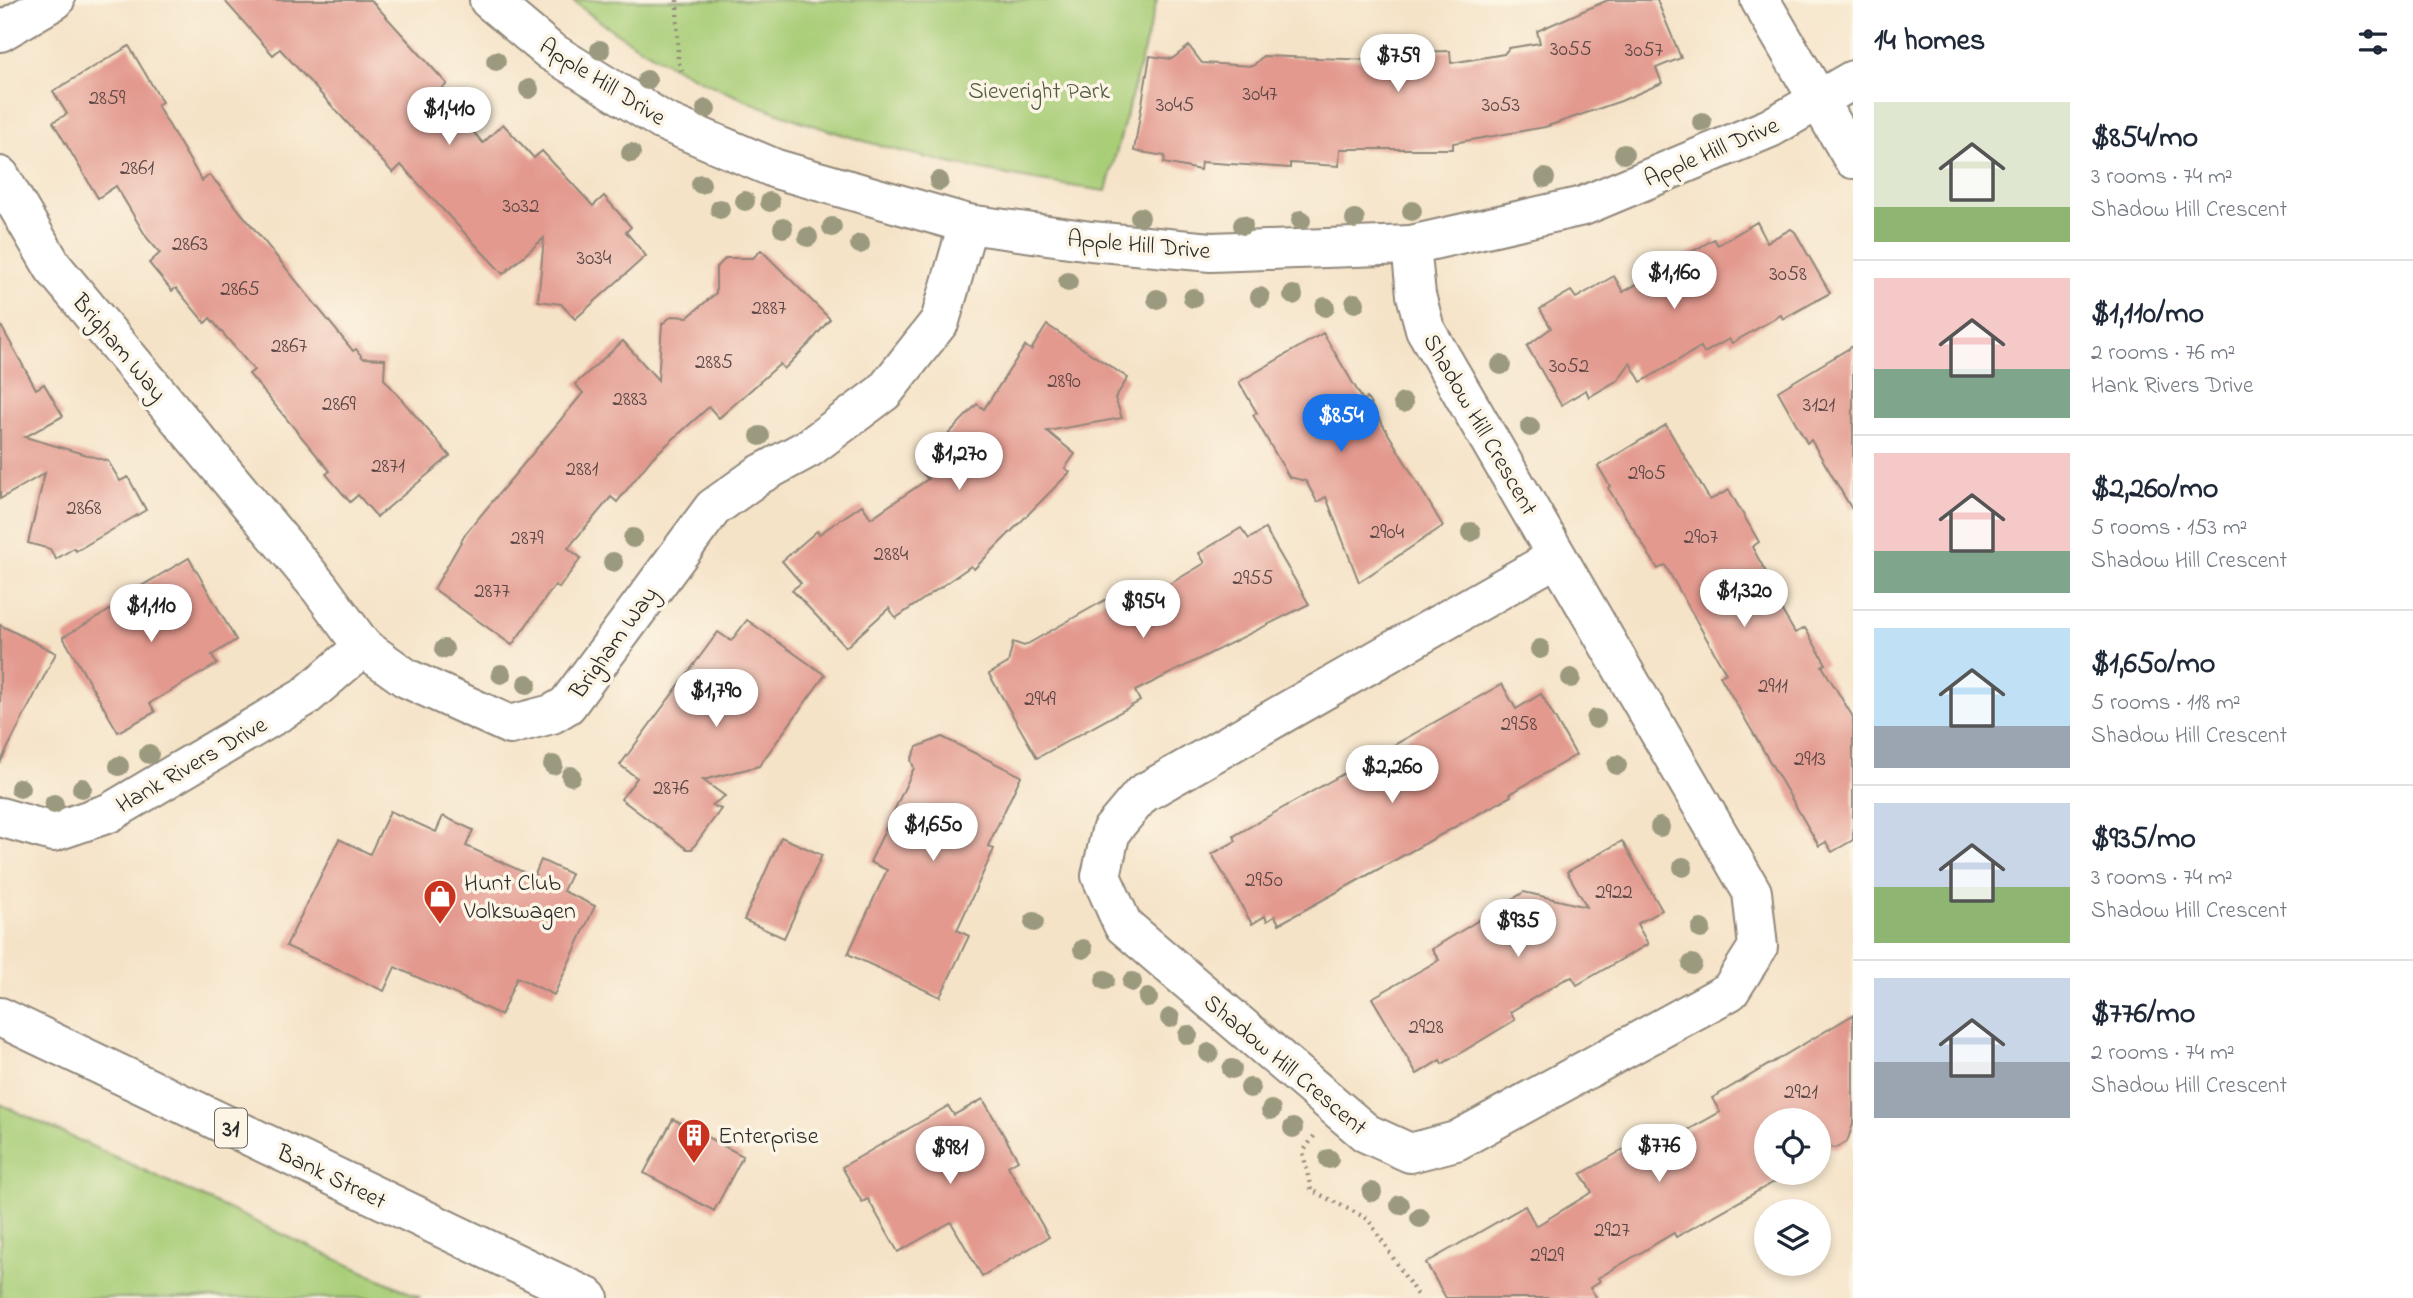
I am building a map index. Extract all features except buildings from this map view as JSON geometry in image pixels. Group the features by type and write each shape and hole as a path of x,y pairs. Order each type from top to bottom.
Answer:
{"street":[{"path":"0,32 55,0"},
{"name":"Apple Hill Drive","path":"489,0 550,51 663,121 776,169 968,224 1091,241 1211,252 1411,245 1583,206 1770,128 1853,80"},
{"path":"1760,0 1853,159"},
{"name":"Brigham Way","path":"0,176 53,267 320,588 363,646 406,678 510,725 552,714 567,705 713,508 759,475 809,448 884,391 940,321 968,224"},
{"name":"Shadow Hill Crescent","path":"1411,245 1416,295 1425,329 1752,892 1758,947 1730,991 1456,1141 1410,1153 1366,1133 1123,925 1101,876 1111,831 1142,794 1557,557"},
{"name":"Hank Rivers Drive","path":"0,817 53,832 109,813 305,697 363,646"},
{"name":"Bank Street","path":"0,1017 589,1298"}],"path":[{"path":"677,0 678,60 682,72"},
{"path":"1334,1106 1303,1152 1311,1190 1368,1219 1419,1298"}],"green space":[{"name":"Sieveright Park","path":"572,0 1157,0 1106,191 1039,181 897,150 756,104 689,75 627,40"},
{"path":"0,1104 421,1298 0,1298"}],"place":[{"name":"Hunt Club Volkswagen","path":"440,926"},
{"name":"Enterprise","path":"694,1165"}]}
